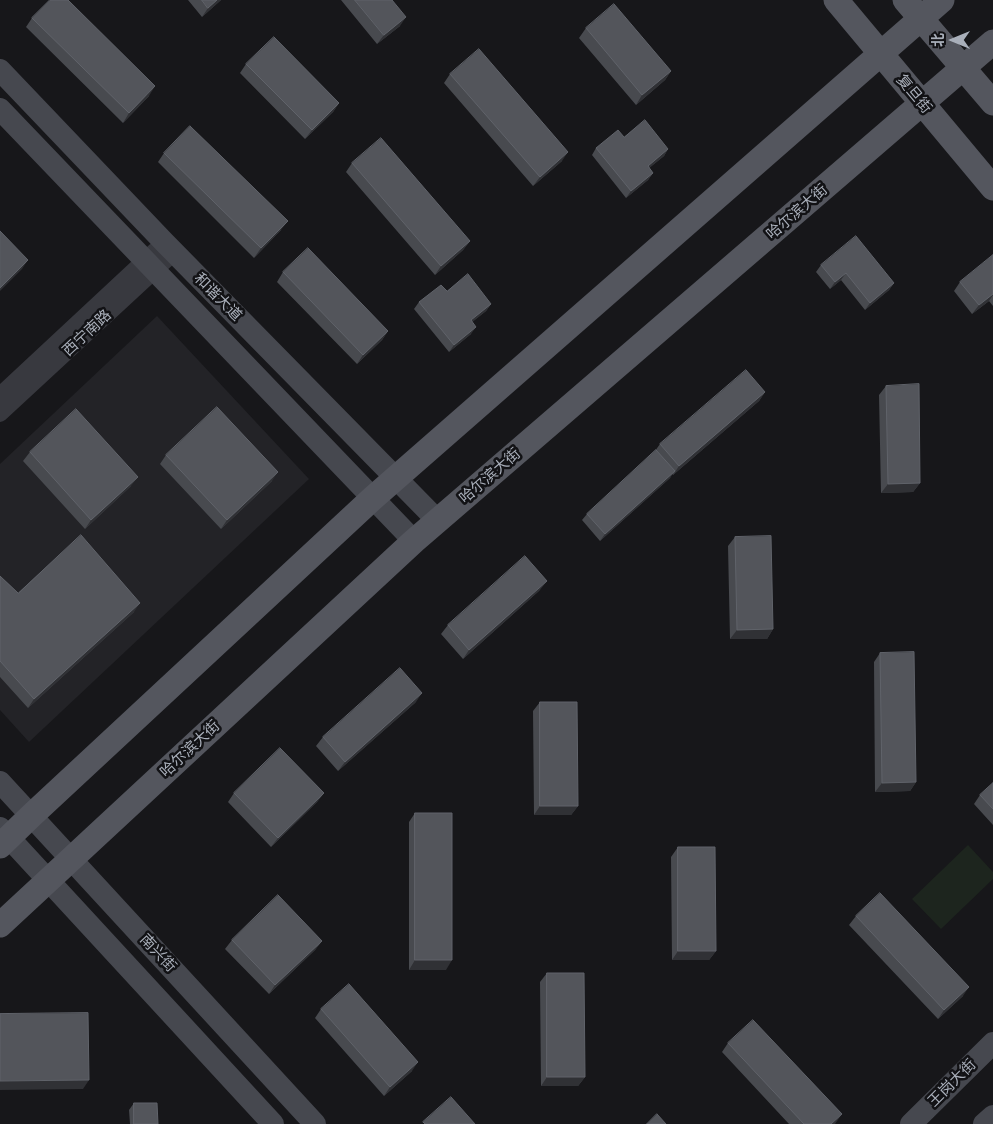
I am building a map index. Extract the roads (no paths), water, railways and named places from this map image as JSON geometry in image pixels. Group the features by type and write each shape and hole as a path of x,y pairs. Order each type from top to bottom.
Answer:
{"main road":[{"name":"复旦街","path":"836,0 993,188"},
{"path":"905,0 993,103"},
{"path":"273,1124 48,880 3,837 32,815 373,498 942,0"},
{"name":"哈尔滨大街","path":"0,925 414,541 993,42"},
{"name":"和谐大道","path":"0,70 169,248 438,521"},
{"name":"和谐大道","path":"0,109 414,541"},
{"name":"南兴街","path":"0,782 315,1124"},
{"name":"王岗大街","path":"911,1124 993,1043"},
{"path":"984,1124 993,1116"}],"street":[{"name":"西宁南路","path":"0,395 169,248"},
{"name":"西宁南路","path":"0,414 150,265"}]}
